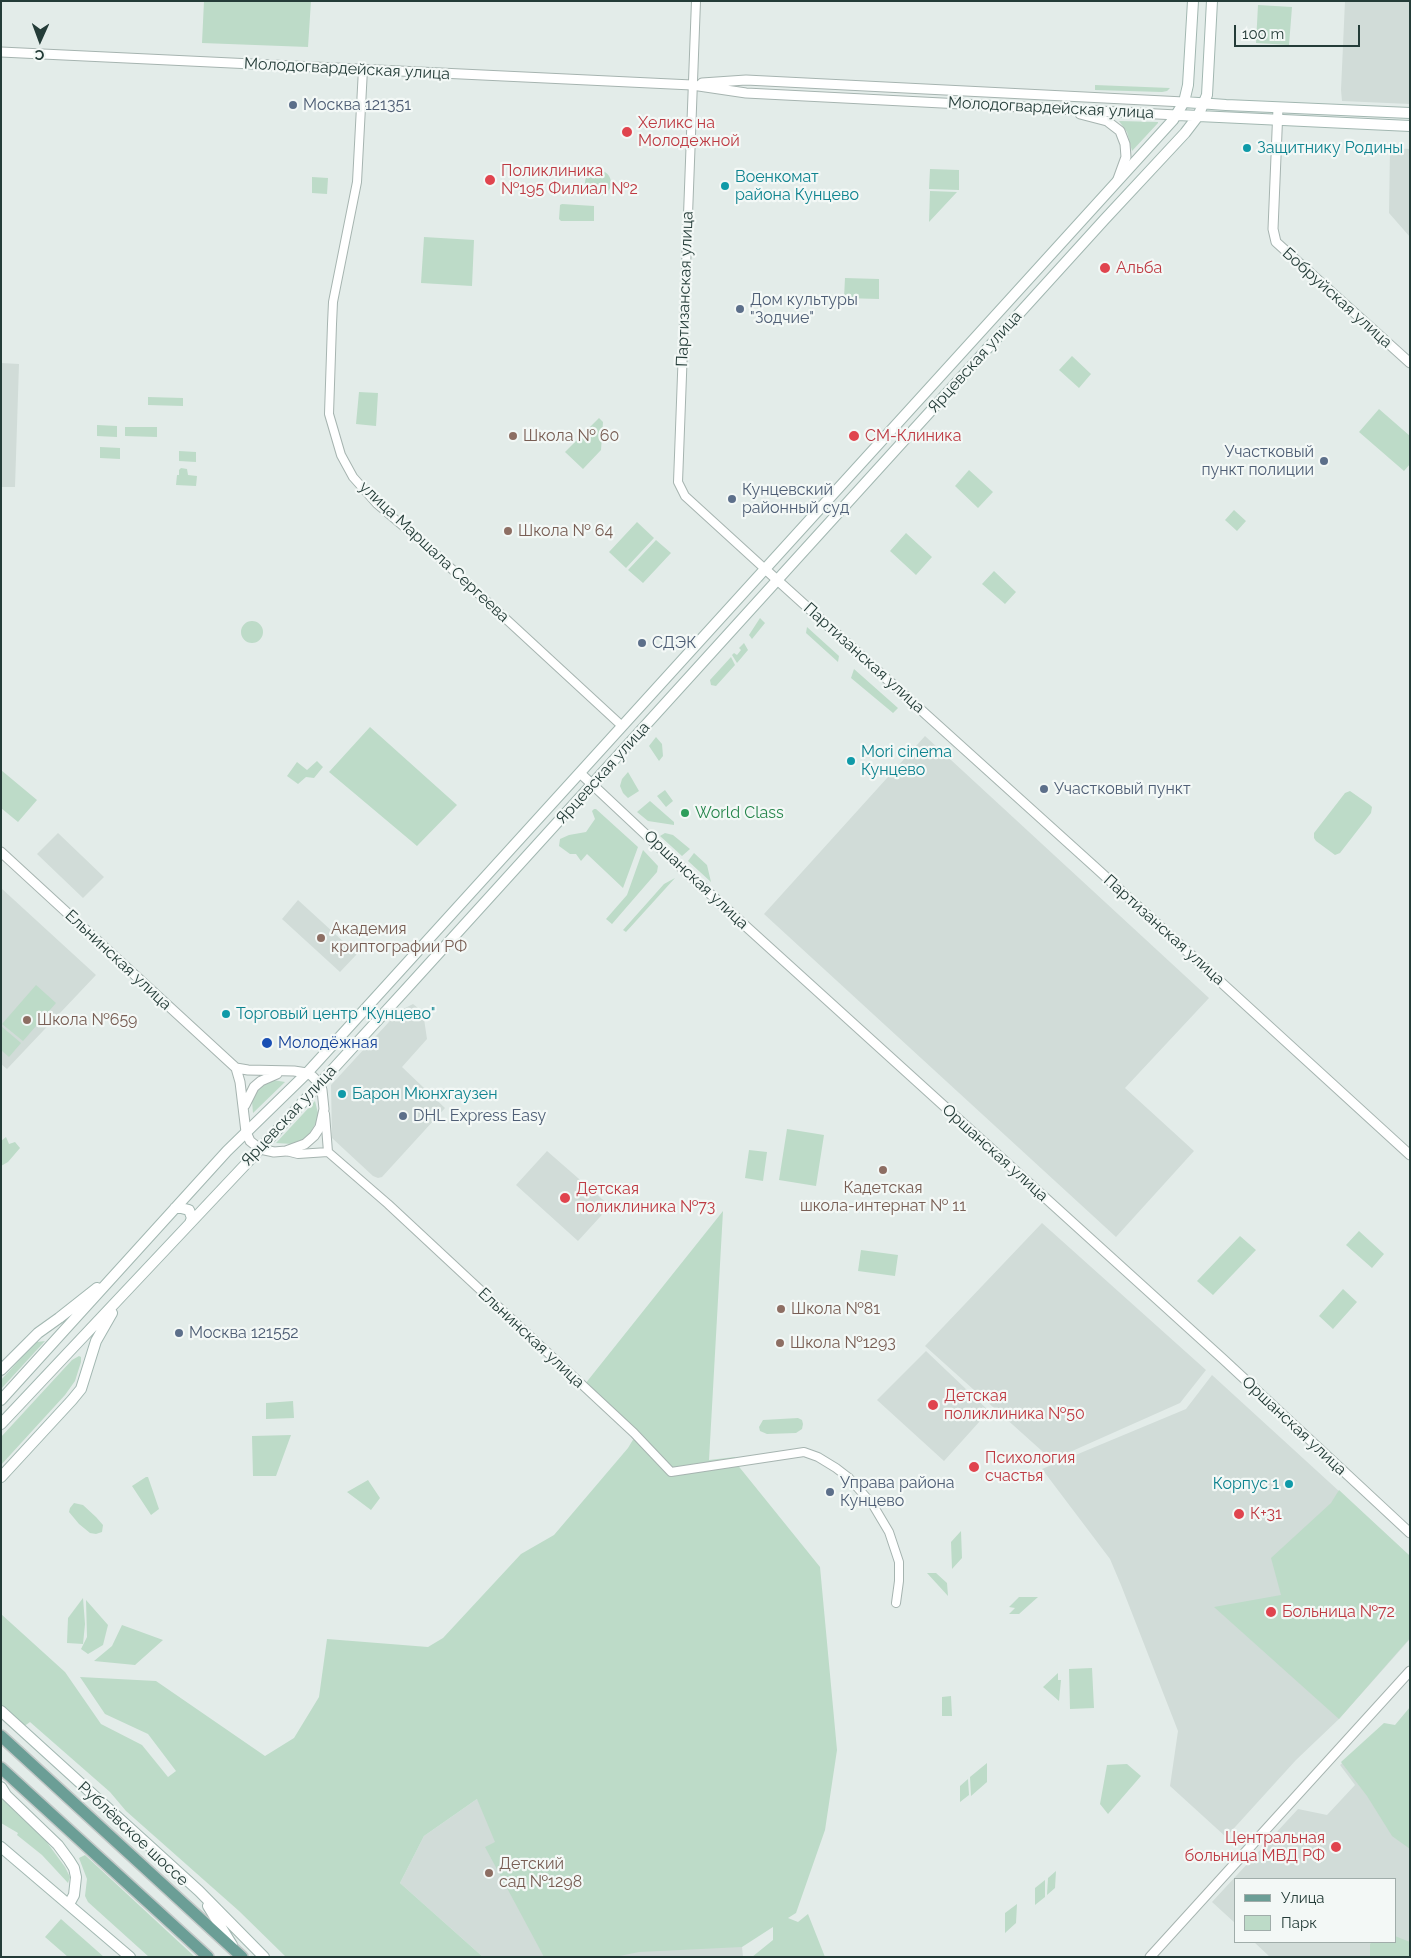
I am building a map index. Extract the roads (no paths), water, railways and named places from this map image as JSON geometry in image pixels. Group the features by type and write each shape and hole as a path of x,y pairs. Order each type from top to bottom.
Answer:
{"main road":[{"name":"Ярцевская улица","path":"1,1400 246,1132 307,1073 1177,115 1184,102 1188,85 1193,1"},
{"name":"Ярцевская улица","path":"1,1424 320,1084 1104,220 1178,141 1198,116 1204,104 1208,86 1212,1"},
{"name":"Молодогвардейская улица","path":"1184,102 1410,113"},
{"name":"Молодогвардейская улица","path":"1177,115 1410,126"},
{"path":"175,1208 189,1210 192,1218 190,1223"},
{"path":"1,1370 38,1333 122,1266"},
{"path":"1,1477 72,1400 80,1388 103,1326 127,1289"},
{"path":"1,1711 199,1891 264,1957"},
{"name":"Рублёвское шоссе","path":"1,1736 239,1954"},
{"path":"1,1768 208,1957"},
{"path":"1,1787 6,1795 58,1845 74,1868 76,1877 74,1895 68,1904"},
{"path":"1,1847 130,1957"},
{"path":"199,1891 239,1954"}],"street":[{"name":"Партизанская улица","path":"696,1 678,482 685,496 1410,1155"},
{"name":"Молодогвардейская улица","path":"1,52 692,85 746,92 1177,115"},
{"name":"улица Маршала Сергеева","path":"363,69 357,182 333,302 329,414 341,456 353,477 377,504 436,554 622,726"},
{"name":"Молодогвардейская улица","path":"692,85 746,80 1184,102"},
{"name":"Бобруйская улица","path":"1278,108 1274,229 1276,242 1410,363"},
{"path":"1068,110 1107,121 1120,131 1125,144 1126,158 1117,181"},
{"name":"Оршанская улица","path":"580,773 675,862 1223,1359 1410,1533"},
{"name":"Ельнинская улица","path":"1,852 236,1068"},
{"path":"286,1151 298,1154 328,1152 324,1109 320,1084 307,1073 236,1068 240,1082 246,1132 250,1141 260,1149 274,1152 286,1151 305,1144 314,1136 320,1126 324,1109"},
{"path":"244,1112 248,1096 254,1087 268,1077 282,1072"},
{"name":"Ельнинская улица","path":"328,1152 388,1204 634,1433 671,1472 791,1453 810,1453 849,1478 873,1505 894,1542 900,1572 896,1603"},
{"path":"1150,1957 1410,1671"}],"place":[{"name":"Москва 121351","path":"293,105"},
{"name":"Хеликс на Молодежной","path":"627,132"},
{"name":"Защитнику Родины","path":"1247,148"},
{"name":"Поликлиника №195 Филиал №2","path":"490,180"},
{"name":"Военкомат района Кунцево","path":"725,186"},
{"name":"Альба","path":"1105,268"},
{"name":"Дом культуры \"Зодчие\"","path":"740,309"},
{"name":"Школа № 60","path":"513,436"},
{"name":"СМ-Клиника","path":"854,436"},
{"name":"Участковый пункт полиции","path":"1324,461"},
{"name":"Кунцевский районный суд","path":"732,499"},
{"name":"Школа № 64","path":"508,531"},
{"name":"СДЭК","path":"642,643"},
{"name":"Mori cinema Кунцево","path":"851,761"},
{"name":"Участковый пункт","path":"1044,789"},
{"name":"World Class","path":"685,813"},
{"name":"Академия криптографии РФ","path":"321,938"},
{"name":"Торговый центр \"Кунцево\"","path":"226,1014"},
{"name":"Школа №659","path":"27,1020"},
{"name":"Молодёжная","path":"267,1043"},
{"name":"Барон Мюнхгаузен","path":"342,1094"},
{"name":"DHL Express Easy","path":"403,1116"},
{"name":"Кадетская школа-интернат № 11","path":"883,1170"},
{"name":"Детская поликлиника №73","path":"565,1198"},
{"name":"Школа №81","path":"781,1309"},
{"name":"Москва 121552","path":"179,1333"},
{"name":"Школа №1293","path":"780,1343"},
{"name":"Детская поликлиника №50","path":"933,1405"},
{"name":"Психология счастья","path":"974,1467"},
{"name":"Корпус 1","path":"1289,1484"},
{"name":"Управа района Кунцево","path":"830,1492"},
{"name":"К+31","path":"1239,1514"},
{"name":"Больница №72","path":"1271,1612"},
{"name":"Центральная больница МВД РФ","path":"1336,1847"},
{"name":"Детский сад №1298","path":"489,1873"}]}
